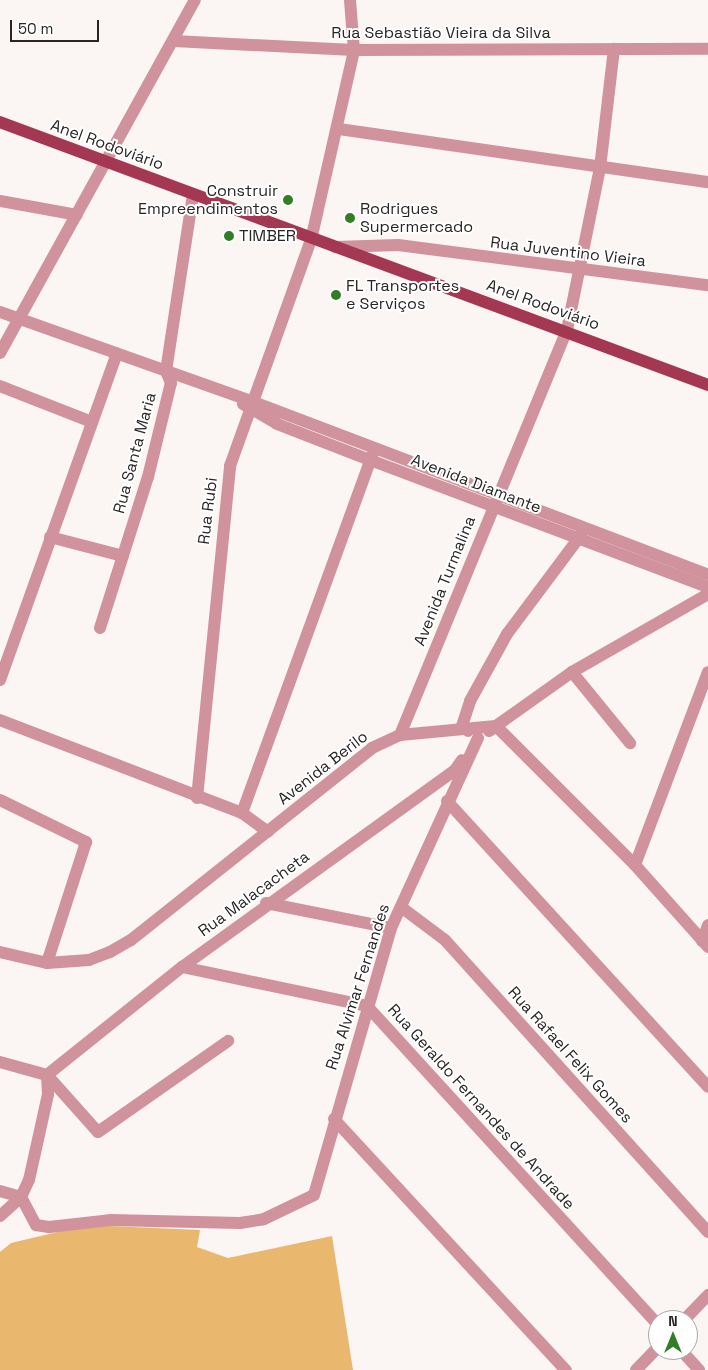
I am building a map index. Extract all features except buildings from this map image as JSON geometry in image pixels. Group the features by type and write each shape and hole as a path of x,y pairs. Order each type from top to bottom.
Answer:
{"main road":[{"name":"Anel Rodoviário","path":"0,122 311,240 335,246 706,381"}],"street":[{"path":"0,353 77,215 103,160 174,41 195,0"},
{"name":"Rua Rubi","path":"197,798 226,487 246,403 311,240 339,129 354,50 350,0"},
{"name":"Rua Sebastião Vieira da Silva","path":"174,41 354,50 708,49"},
{"name":"Avenida Turmalina","path":"400,735 567,330 600,168 614,49"},
{"path":"339,129 708,182"},
{"name":"Rua Santa Maria","path":"100,628 123,556 171,383 166,370 193,194"},
{"path":"0,201 77,215"},
{"name":"Rua Juventino Vieira","path":"335,246 398,245 580,271 708,285"},
{"name":"Avenida Diamante","path":"0,312 166,370 372,455 496,502 578,540 708,587"},
{"path":"0,680 117,353"},
{"path":"0,386 92,422"},
{"path":"242,814 372,455"},
{"name":"Avenida Diamante","path":"496,502 585,528 708,575"},
{"path":"585,528 508,634 470,701 462,726 478,738 572,672 708,594"},
{"path":"50,537 123,556"},
{"path":"572,672 630,743"},
{"path":"635,865 708,672"},
{"path":"0,720 242,814 268,832"},
{"name":"Avenida Berilo","path":"0,952 47,963 89,960 131,940 372,748 400,735 462,726 496,726"},
{"path":"496,726 635,865 705,944"},
{"name":"Rua Alvimar Fernandes","path":"21,1197 36,1225 49,1227 110,1220 240,1223 264,1219 314,1195 367,1006 392,928 478,738"},
{"name":"Rua Malacacheta","path":"47,1075 182,967 266,903 455,770 478,738"},
{"path":"0,800 86,842 47,963"},
{"path":"448,801 708,1088"},
{"path":"266,903 392,928"},
{"name":"Rua Rafael Felix Gomes","path":"401,907 445,940 708,1232"},
{"path":"705,944 708,925"},
{"name":"Rua Geraldo Fernandes de Andrade","path":"182,967 367,1006 648,1314"},
{"path":"0,1062 47,1075 98,1132 228,1041"},
{"path":"0,1216 21,1197 48,1094 47,1075"},
{"path":"334,1119 566,1370"},
{"path":"0,1191 21,1197"},
{"path":"694,1310 708,1295"},
{"path":"636,1370 648,1357"},
{"path":"690,1360 698,1370"}],"shaded area":[{"path":"87,1225 200,1230 197,1247 228,1258 332,1236 353,1370 0,1370 0,1252 11,1243"}],"place":[{"name":"Construir Empreendimentos","path":"288,200"},
{"name":"Rodrigues Supermercado","path":"350,218"},
{"name":"TIMBER","path":"229,236"},
{"name":"FL Transportes e Serviços","path":"336,295"}]}
